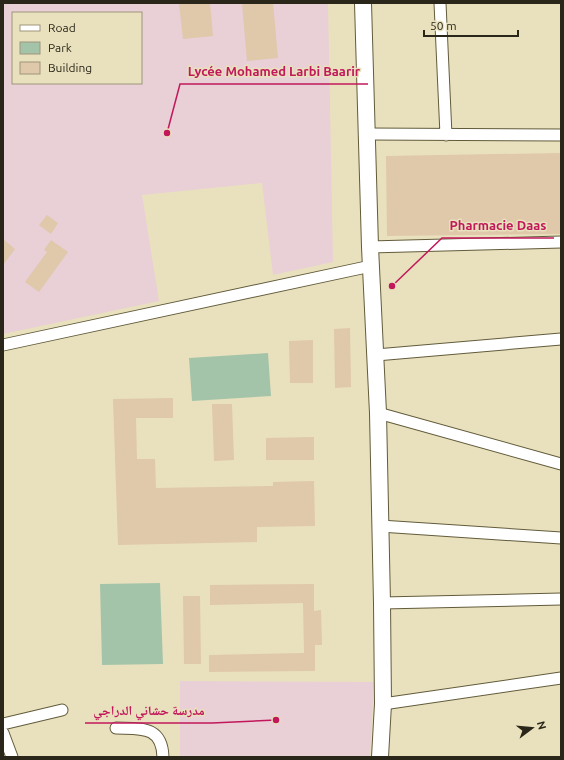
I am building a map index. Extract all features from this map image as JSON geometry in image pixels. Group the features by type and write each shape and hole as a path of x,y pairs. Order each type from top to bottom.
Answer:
{"street":[{"path":"363,3 368,134 370,247 378,413 383,704 380,757"},
{"path":"440,3 446,135"},
{"path":"368,134 561,135"},
{"path":"370,247 561,242"},
{"path":"3,345 371,266"},
{"path":"376,355 561,339"},
{"path":"378,413 561,464"},
{"path":"380,526 561,538"},
{"path":"382,603 561,599"},
{"path":"383,704 561,678"},
{"path":"3,724 62,710"},
{"path":"116,728 147,729 157,736 163,746 163,757"},
{"path":"3,733 12,757"}],"shaded area":[{"path":"3,3 328,3 333,262 273,275 262,183 142,195 159,301 3,334"},
{"path":"180,681 374,682 370,757 180,757"}],"green space":[{"path":"268,353 271,396 192,401 189,358"},
{"path":"160,583 163,664 102,665 100,584"}],"building":[{"path":"179,3 210,3 213,36 183,39"},
{"path":"242,3 273,3 278,58 247,61"},
{"path":"561,153 561,234 387,236 386,156"},
{"path":"47,215 58,223 51,234 39,225"},
{"path":"3,239 15,249 3,265"},
{"path":"51,240 68,252 39,292 25,282 47,252 44,250"},
{"path":"350,328 351,387 335,388 334,329"},
{"path":"313,340 313,383 290,383 289,341"},
{"path":"173,398 173,418 136,418 137,459 155,459 156,488 273,486 273,482 314,481 315,526 257,527 257,542 118,545 113,399"},
{"path":"212,404 232,404 234,460 214,461"},
{"path":"314,437 314,460 266,460 266,438"},
{"path":"314,584 314,611 321,610 322,645 315,645 315,671 209,672 209,655 304,653 303,603 210,605 210,585"},
{"path":"183,596 200,596 201,664 184,664"}],"place":[{"name":"Lycée Mohamed Larbi Baarir","path":"167,133"},
{"name":"Pharmacie Daas","path":"392,286"},
{"name":"مدرسة حشاني الدراجي","path":"276,720"}]}
